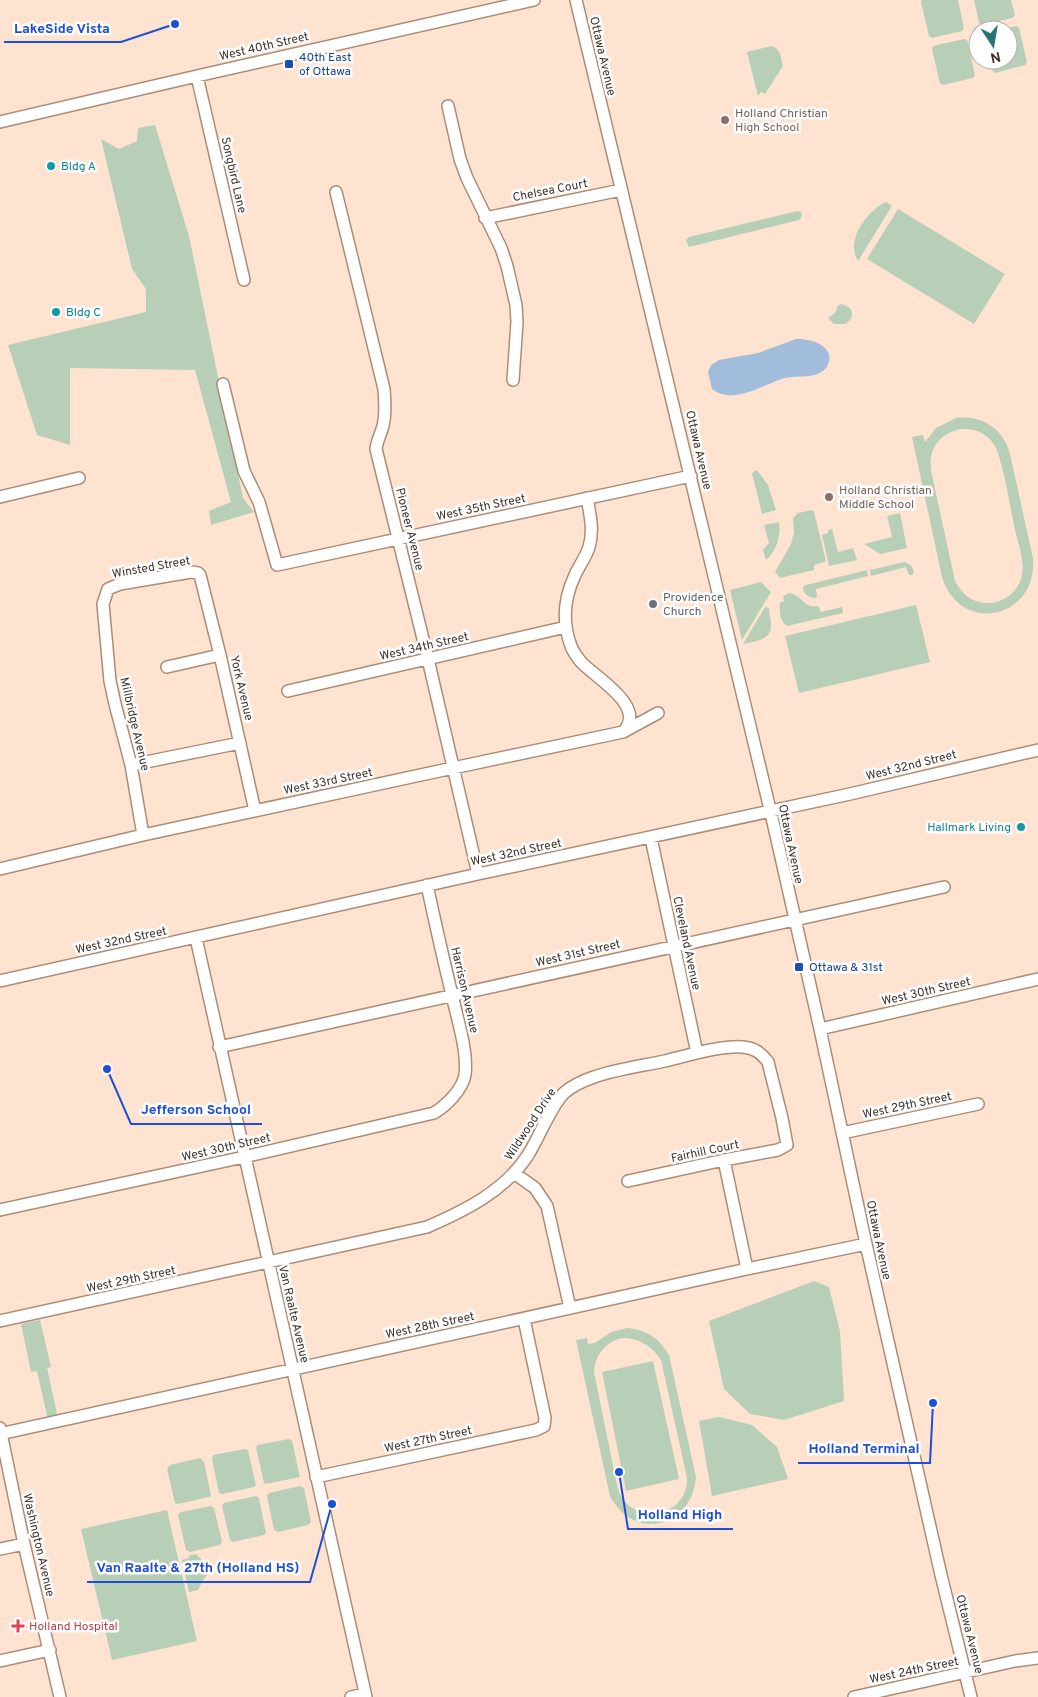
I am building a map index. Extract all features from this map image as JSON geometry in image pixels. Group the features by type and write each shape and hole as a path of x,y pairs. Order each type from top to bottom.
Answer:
{"street":[{"name":"West 40th Street","path":"0,122 534,0"},
{"name":"Ottawa Avenue","path":"576,0 770,812 942,1579 971,1697"},
{"name":"Songbird Lane","path":"197,76 244,280"},
{"path":"448,106 460,159 473,193 492,230 507,266 516,305 517,337 513,380"},
{"name":"Chelsea Court","path":"485,218 621,190"},
{"name":"Pioneer Avenue","path":"336,192 384,389 386,405 384,425 376,449 428,659 478,874"},
{"name":"West 35th Street","path":"223,384 244,471 259,502 277,565 691,476"},
{"path":"0,497 79,478"},
{"path":"587,498 592,523 589,547 567,595 566,627 575,654 620,697 627,708 628,727 623,732"},
{"name":"Winsted Street","path":"108,589 120,584 191,572 198,573"},
{"name":"York Avenue","path":"198,573 201,577 220,655 255,811"},
{"name":"Millbridge Avenue","path":"108,589 103,604 108,667 114,704 130,765 143,836"},
{"name":"West 34th Street","path":"288,691 566,627"},
{"path":"167,667 220,655"},
{"name":"West 33rd Street","path":"0,869 255,811 623,732 658,713"},
{"path":"130,765 240,742"},
{"name":"West 32nd Street","path":"0,981 427,885 770,812 1038,750"},
{"name":"Cleveland Avenue","path":"651,838 698,1053"},
{"name":"Harrison Avenue","path":"427,885 462,1036 465,1076 452,1098"},
{"name":"West 31st Street","path":"219,1047 944,886"},
{"name":"Van Raalte Avenue","path":"196,938 365,1696"},
{"name":"West 30th Street","path":"820,1029 1038,982"},
{"name":"Wildwood Drive","path":"268,1263 427,1227 477,1203 514,1173 527,1157 555,1106 564,1094 593,1077 698,1053 734,1047 753,1049 759,1052 768,1062 787,1145"},
{"name":"West 30th Street","path":"0,1210 434,1113 452,1098"},
{"name":"West 29th Street","path":"842,1134 978,1104"},
{"name":"Fairhill Court","path":"628,1181 778,1150 787,1145"},
{"path":"724,1160 747,1269"},
{"path":"514,1173 536,1188 547,1206 570,1308"},
{"name":"West 28th Street","path":"0,1432 866,1244"},
{"name":"West 29th Street","path":"0,1321 268,1263"},
{"name":"West 27th Street","path":"316,1477 536,1430 544,1426 545,1418 524,1319"},
{"name":"Washington Avenue","path":"0,1432 60,1697"},
{"path":"0,1549 24,1544"},
{"path":"0,1661 50,1650"},
{"name":"West 24th Street","path":"854,1697 1015,1661 1038,1658"},
{"path":"351,1697 365,1696"}],"green space":[{"path":"922,0 958,0 964,28 962,31 932,38 929,36"},
{"path":"974,0 1011,0 1015,15 1012,18 1004,20 978,20"},
{"path":"1018,27 1027,62 1025,65 1018,67"},
{"path":"964,39 967,40 968,70 974,70 975,75 973,78 943,85 940,83 932,50 933,46"},
{"path":"771,46 779,51 783,66 765,94 761,92 758,96 747,52"},
{"path":"992,70 1006,70 995,73"},
{"path":"155,125 189,236 243,498 254,512 211,525 209,511 231,502 195,370 70,368 70,445 37,435 8,345 146,312 146,289 132,269 101,139 119,149 137,141 138,128"},
{"path":"886,202 892,206 858,261 854,244 856,235 865,219"},
{"path":"898,209 1005,274 974,324 867,259"},
{"path":"797,211 801,212 802,216 799,220 689,247 686,240 689,237"},
{"path":"842,304 850,308 852,317 845,324 834,324 828,318 835,313 838,305"},
{"path":"956,418 983,421 997,430 1007,445 1010,454 1033,558 1031,579 1023,595 1011,606 996,612 980,613 965,608 951,596 942,577 912,437 923,435 925,442 936,428","holes":["967,429 983,433 991,440 997,450 1022,556 1023,569 1017,587 1009,596 991,603 971,599 963,593 955,581 931,470 931,455 941,438 954,431"]},
{"path":"757,470 768,485 776,510 762,514 752,473"},
{"path":"812,510 826,561 814,565 814,570 780,578 775,572 791,544 794,533 793,518 798,513"},
{"path":"900,513 907,548 880,554 864,544 892,537 887,516"},
{"path":"779,522 777,542 773,552 766,560 763,550 769,543 764,525"},
{"path":"832,529 838,552 853,548 857,560 829,566 822,535"},
{"path":"904,562 912,566 914,572 912,575 909,575 906,567 871,576 870,570"},
{"path":"867,570 868,576 816,589 816,598 807,595 803,589 806,585"},
{"path":"761,582 771,592 742,640 730,590"},
{"path":"789,593 797,596 809,605 818,606 821,612 842,607 843,613 787,626 781,619 780,603 784,601 783,596"},
{"path":"916,605 930,662 799,693 785,636"},
{"path":"765,607 769,608 771,630 769,634 757,641 743,644"},
{"path":"814,1281 829,1287 840,1331 844,1401 784,1420 750,1414 724,1389 709,1321"},
{"path":"40,1320 51,1367 47,1368 58,1418 48,1420 37,1371 31,1372 21,1324"},
{"path":"627,1328 641,1331 657,1340 669,1355 696,1477 692,1494 684,1508 673,1518 661,1523 647,1524 633,1520 620,1510 610,1496 576,1340 587,1338 588,1344 595,1343 611,1332","holes":["621,1338 633,1339 644,1343 661,1360 687,1478 685,1492 679,1502 669,1509 658,1513 646,1513 635,1509 625,1502 618,1490 594,1372 596,1360 602,1350 610,1343"]},
{"path":"653,1361 679,1479 626,1491 602,1372"},
{"path":"719,1417 752,1425 777,1447 788,1479 712,1496 699,1421"},
{"path":"289,1439 292,1441 300,1477 264,1483 256,1448 258,1445"},
{"path":"248,1450 256,1485 222,1494 219,1493 212,1459 213,1455"},
{"path":"200,1458 204,1462 211,1495 178,1504 175,1503 167,1469 170,1465"},
{"path":"300,1486 304,1488 311,1522 308,1525 278,1532 274,1530 267,1496 269,1493"},
{"path":"256,1496 259,1498 266,1533 233,1542 230,1540 222,1506 224,1503"},
{"path":"211,1506 214,1508 222,1542 220,1545 190,1552 186,1550 178,1515 181,1512"},
{"path":"167,1510 197,1641 112,1660 81,1529"},
{"path":"196,1554 212,1570 203,1580 198,1590 189,1592 182,1560"}],"water":[{"path":"796,339 813,341 824,347 829,355 829,361 824,370 814,375 785,378 739,395 721,394 712,389 708,372 711,365 719,360 758,353"}],"place":[{"name":"LakeSide Vista","path":"175,24"},
{"name":"40th East of Ottawa","path":"289,64"},
{"name":"Holland Christian High School","path":"725,120"},
{"name":"Bldg A","path":"51,166"},
{"name":"Bldg C","path":"56,312"},
{"name":"Holland Christian Middle School","path":"829,497"},
{"name":"Providence Church","path":"653,604"},
{"name":"Hallmark Living","path":"1021,827"},
{"name":"Ottawa & 31st","path":"799,967"},
{"name":"Jefferson School","path":"107,1069"},
{"name":"Holland Terminal","path":"933,1403"},
{"name":"Holland High","path":"619,1472"},
{"name":"Van Raalte & 27th (Holland HS)","path":"332,1504"},
{"name":"Holland Hospital","path":"18,1626"}]}
